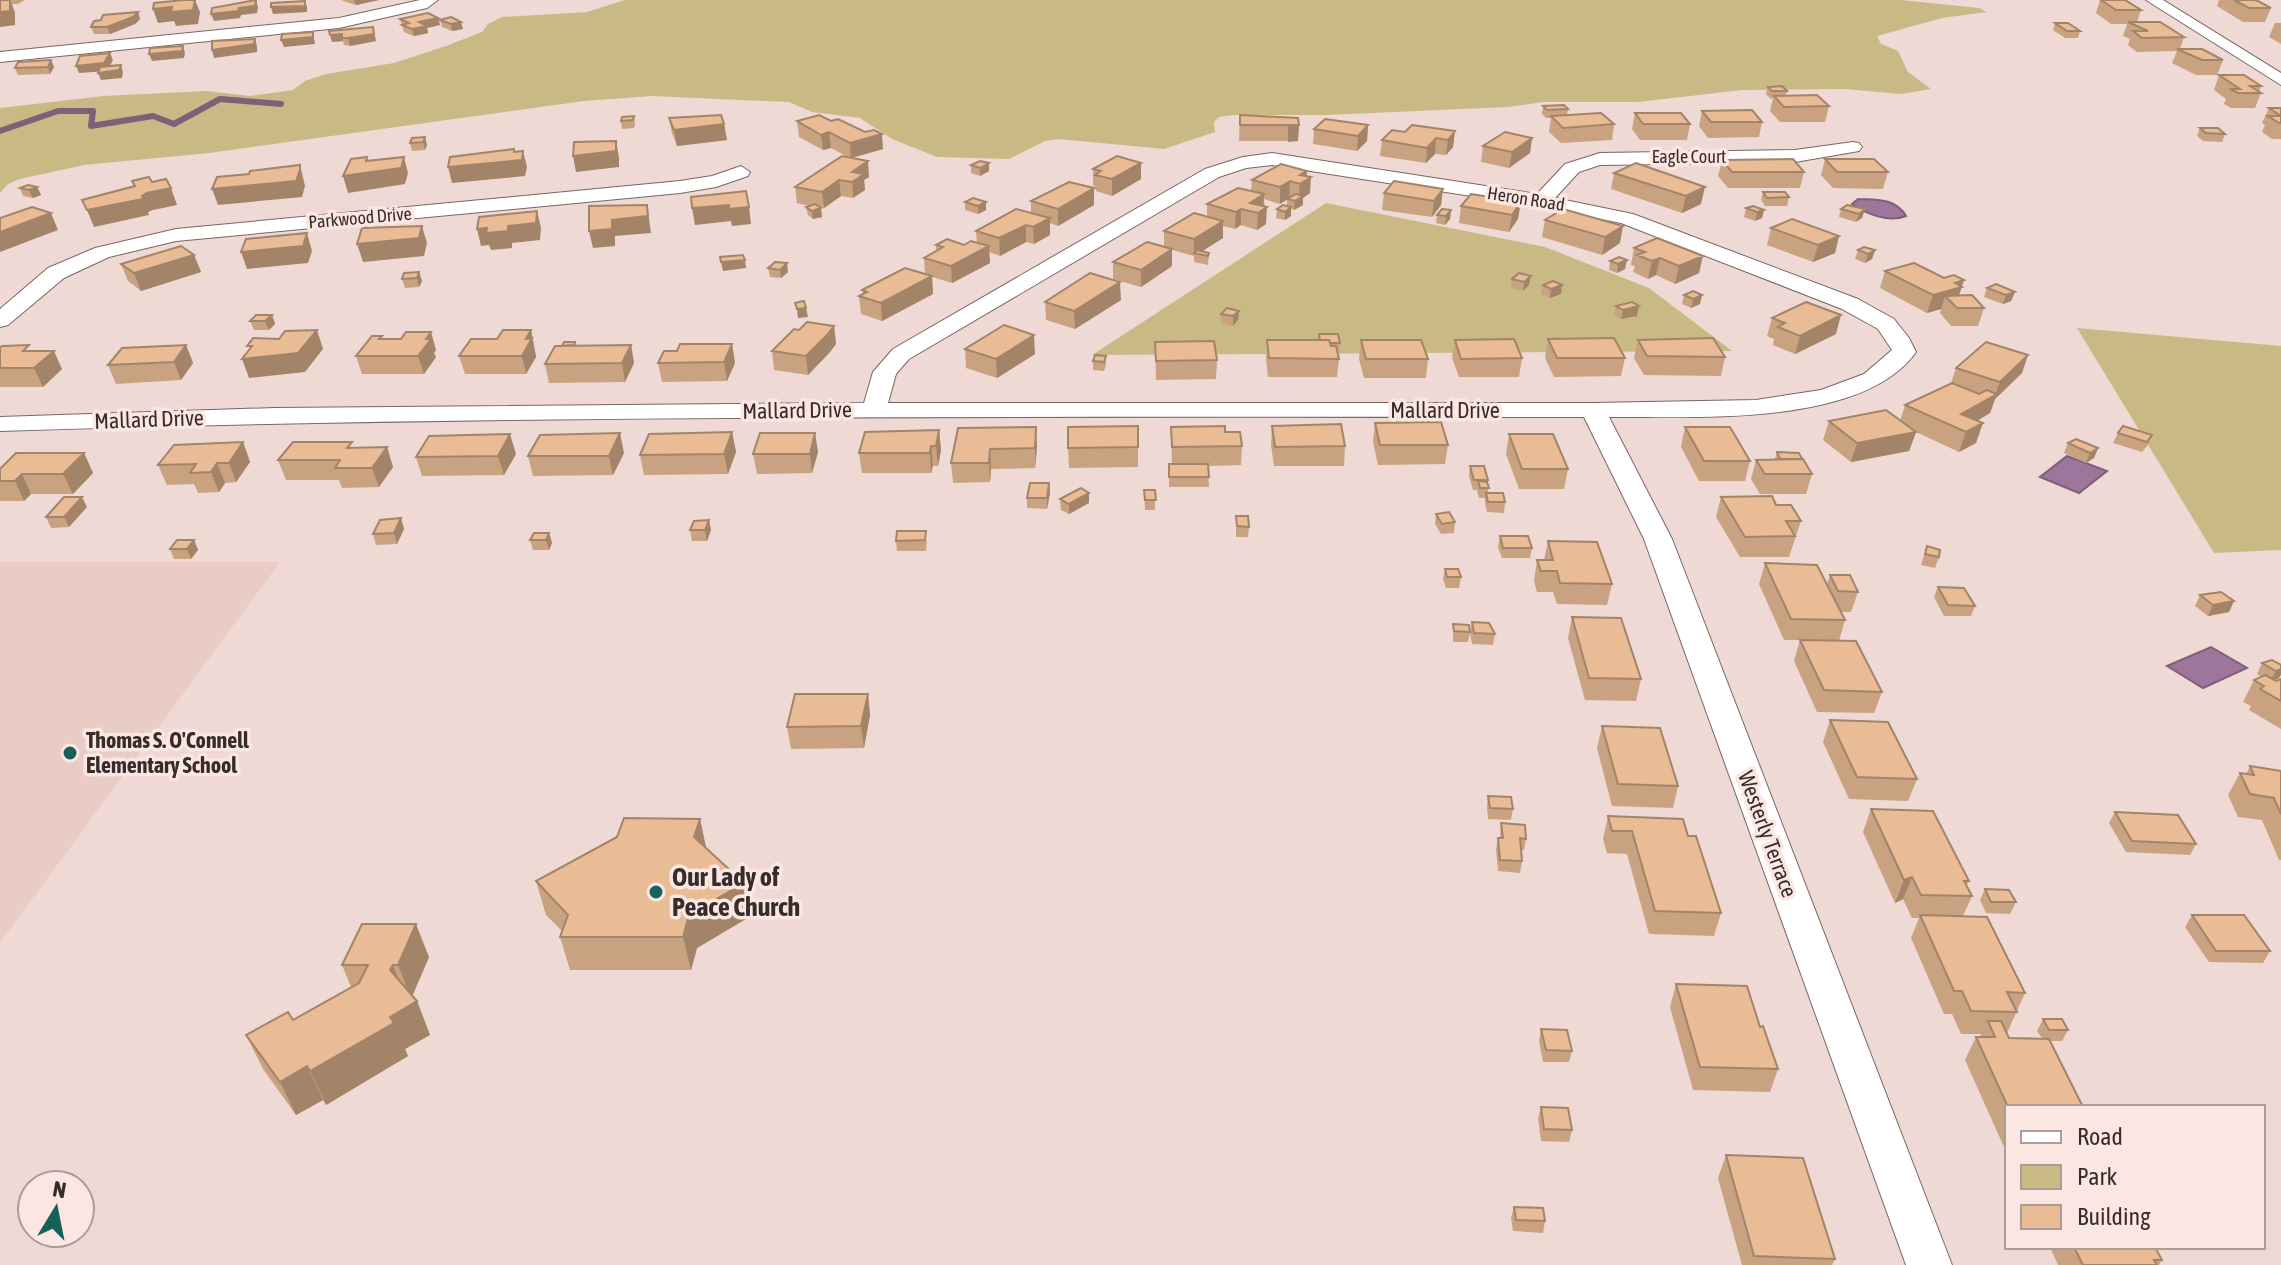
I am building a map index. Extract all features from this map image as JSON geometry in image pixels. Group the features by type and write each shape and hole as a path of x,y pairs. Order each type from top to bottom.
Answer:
{"street":[{"path":"0,55 339,23 422,5 431,0"},
{"path":"2153,0 2281,80"},
{"path":"2249,60 2281,60"},
{"name":"Eagle Court","path":"1542,201 1570,167 1589,160 1615,157 1795,156 1853,147"},
{"name":"Heron Road","path":"874,410 885,372 901,354 1212,173 1243,163 1272,159 1542,201 1626,218 1850,304 1886,324 1904,352 1872,379 1826,397 1756,407 1593,410"},
{"name":"Parkwood Drive","path":"0,320 56,273 102,252 176,235 680,187 716,181 741,172"},
{"name":"Mallard Drive","path":"0,424 275,415 874,410 1593,410"},
{"name":"Westerly Terrace","path":"1593,410 1658,539 1929,1265"}],"shaded area":[{"path":"1858,199 1891,203 1906,216 1885,218 1871,214 1852,204"},
{"path":"2067,456 2107,471 2079,493 2040,477"},
{"name":"Thomas S. O'Connell Elementary School","path":"0,562 280,562 0,943"},
{"path":"2211,647 2247,668 2203,688 2167,666"}],"green space":[{"path":"625,0 1901,0 1979,8 1987,12 1942,18 1877,36 1881,44 1898,51 1908,72 1931,89 1901,94 1845,89 1742,90 1638,102 1543,102 1508,107 1326,115 1233,115 1219,117 1214,122 1215,132 1164,149 1058,139 1045,141 1009,159 937,157 892,139 860,118 812,112 789,102 652,96 584,101 209,153 84,165 20,179 8,184 0,193 0,108 104,96 207,91 250,96 293,90 305,81 326,74 394,63 446,46 482,32 488,24 502,17 587,12"},
{"path":"1326,203 1545,247 1649,288 1732,351 1092,355"},
{"path":"2077,328 2281,346 2281,550 2214,553"}],"building":[{"path":"0,0 10,0 10,11 0,12"},
{"path":"195,0 193,10 171,12 172,7 153,9 154,3"},
{"path":"256,0 255,6 211,14 212,8"},
{"path":"2101,0 2125,0 2141,10 2116,10"},
{"path":"2234,0 2256,0 2271,8 2249,8"},
{"path":"305,1 305,6 271,7 271,3"},
{"path":"138,12 107,27 91,27 103,15"},
{"path":"428,13 438,18 419,22 427,26 412,29 402,25 409,23 400,19"},
{"path":"451,17 461,22 451,24 440,20"},
{"path":"2128,22 2160,22 2184,37 2142,38 2133,31 2148,31"},
{"path":"2055,23 2068,23 2080,31 2067,31"},
{"path":"373,27 374,34 348,38 342,38 342,34 330,35 329,31"},
{"path":"313,32 313,37 281,40 282,34"},
{"path":"255,39 254,44 212,50 212,41"},
{"path":"183,46 182,51 149,54 150,48"},
{"path":"2177,49 2202,49 2223,60 2202,60"},
{"path":"110,53 104,63 76,66 80,56"},
{"path":"51,60 48,67 15,68 18,62"},
{"path":"121,65 119,70 98,73 100,67"},
{"path":"2219,75 2244,75 2261,86 2250,86 2261,93 2238,93 2230,89 2240,89"},
{"path":"1782,86 1787,91 1772,91 1768,87"},
{"path":"1817,95 1829,106 1784,107 1774,96"},
{"path":"1564,105 1568,109 1547,110 1543,106"},
{"path":"2269,108 2281,108 2281,116"},
{"path":"1752,110 1762,122 1711,122 1702,111"},
{"path":"1601,113 1614,124 1563,128 1551,116"},
{"path":"1635,113 1681,113 1690,124 1643,124"},
{"path":"721,115 724,124 674,130 669,118"},
{"path":"819,115 831,121 838,119 865,132 874,130 882,134 850,143 829,132 821,135 797,121"},
{"path":"1240,115 1298,118 1299,125 1240,125"},
{"path":"634,116 633,120 621,121 622,117"},
{"path":"2268,116 2281,116 2281,123 2279,123"},
{"path":"1325,119 1368,125 1358,136 1314,129"},
{"path":"1412,125 1455,131 1448,140 1436,138 1427,148 1382,140 1392,130 1405,132"},
{"path":"2200,128 2218,128 2225,134 2206,133"},
{"path":"1505,132 1532,138 1512,152 1483,146"},
{"path":"425,137 423,142 410,143 412,138"},
{"path":"616,141 616,151 573,156 574,142"},
{"path":"514,149 514,152 523,151 522,160 448,167 450,157"},
{"path":"842,156 868,161 852,172 864,174 852,182 839,180 822,192 795,187"},
{"path":"1117,156 1141,163 1112,179 1095,175 1101,171 1093,169"},
{"path":"367,157 366,161 404,157 401,168 343,176 351,159"},
{"path":"1793,159 1804,172 1732,172 1722,160"},
{"path":"1825,159 1874,159 1888,172 1837,172"},
{"path":"980,161 989,163 980,168 971,165"},
{"path":"1636,163 1705,187 1686,196 1614,173"},
{"path":"1281,164 1307,171 1300,175 1311,177 1300,184 1290,181 1280,187 1252,180"},
{"path":"300,165 296,181 212,189 217,177"},
{"path":"149,177 152,182 166,179 171,188 147,193 142,196 143,199 87,210 82,200 135,186 132,181"},
{"path":"1394,181 1443,189 1434,201 1384,193"},
{"path":"1069,182 1094,188 1058,209 1031,201"},
{"path":"28,185 37,187 29,190 20,188"},
{"path":"1238,188 1264,194 1250,203 1267,207 1258,213 1241,209 1236,212 1207,204"},
{"path":"746,191 749,207 692,208 691,197"},
{"path":"1763,192 1785,192 1789,197 1767,198"},
{"path":"1296,194 1303,196 1295,201 1287,199"},
{"path":"1471,194 1521,202 1512,215 1461,206"},
{"path":"973,198 986,202 978,206 965,202"},
{"path":"815,204 821,208 812,211 806,207"},
{"path":"647,205 648,216 612,220 612,229 589,231 589,206"},
{"path":"1283,205 1291,207 1285,212 1277,209"},
{"path":"1847,205 1865,209 1859,214 1841,209"},
{"path":"1753,206 1764,210 1757,212 1746,208"},
{"path":"32,207 51,213 0,232 0,218"},
{"path":"1016,209 1050,218 999,238 976,231"},
{"path":"1442,209 1451,210 1446,216 1437,215"},
{"path":"1563,209 1623,226 1605,237 1545,220"},
{"path":"537,211 536,223 508,226 508,231 486,233 487,228 477,229 479,217"},
{"path":"1194,213 1223,221 1194,239 1164,231"},
{"path":"1792,219 1839,236 1818,245 1771,228"},
{"path":"422,226 419,238 357,244 362,228"},
{"path":"307,233 303,246 241,252 246,239"},
{"path":"1657,238 1703,256 1679,266 1660,258 1652,261 1637,255 1645,252 1634,248"},
{"path":"947,239 964,245 971,241 989,246 951,266 924,258 943,247 936,245"},
{"path":"1147,242 1172,249 1141,270 1113,262"},
{"path":"181,246 194,255 134,273 121,264"},
{"path":"1864,247 1875,250 1868,254 1858,250"},
{"path":"1197,250 1209,253 1208,256 1194,253"},
{"path":"743,255 745,260 721,262 720,257"},
{"path":"1619,257 1627,260 1618,264 1610,261"},
{"path":"775,262 787,263 780,270 768,268"},
{"path":"1914,263 1944,278 1954,275 1964,280 1955,283 1962,287 1933,295 1885,271"},
{"path":"905,268 932,276 881,303 859,296 867,292 862,290"},
{"path":"419,272 417,278 402,279 404,273"},
{"path":"1090,273 1120,282 1074,311 1045,302"},
{"path":"1519,273 1531,276 1524,282 1512,279"},
{"path":"1553,281 1562,285 1551,289 1543,285"},
{"path":"1996,284 2015,292 2006,295 1987,288"},
{"path":"1693,291 1702,295 1693,299 1684,295"},
{"path":"1972,295 1984,308 1957,308 1945,296"},
{"path":"804,301 806,308 797,309 795,303"},
{"path":"1632,302 1639,306 1623,310 1616,306"},
{"path":"1806,302 1841,315 1800,336 1778,327 1785,323 1772,318"},
{"path":"1227,308 1239,311 1233,316 1221,314"},
{"path":"256,315 272,315 265,321 250,321"},
{"path":"807,322 834,326 806,356 772,351 794,329 799,330"},
{"path":"1004,325 1034,335 996,359 965,349"},
{"path":"317,330 298,353 242,359 252,346 247,346 253,338 279,339 285,331"},
{"path":"503,330 531,330 526,339 532,338 522,356 459,356 471,339 497,339"},
{"path":"406,332 431,332 426,339 431,339 418,356 356,356 372,336 401,339"},
{"path":"1319,334 1338,334 1340,343 1320,340"},
{"path":"1614,338 1625,358 1557,358 1548,339"},
{"path":"1713,338 1725,357 1647,356 1638,340"},
{"path":"1514,339 1522,358 1461,359 1455,340"},
{"path":"1267,340 1329,340 1331,346 1336,346 1339,359 1269,358"},
{"path":"1361,340 1421,340 1428,359 1366,359"},
{"path":"1214,341 1217,360 1156,361 1155,342"},
{"path":"1986,342 2028,355 2000,382 1956,368"},
{"path":"680,344 732,344 724,362 658,363 664,351 677,351"},
{"path":"29,345 23,351 54,351 34,368 0,368 0,347"},
{"path":"186,345 174,362 108,365 122,348"},
{"path":"631,345 622,363 545,364 555,346"},
{"path":"1095,355 1106,356 1104,362 1093,361"},
{"path":"1952,383 1979,394 1987,390 1997,394 1961,414 1983,423 1966,432 1905,405"},
{"path":"1886,410 1916,432 1857,443 1829,421"},
{"path":"1441,422 1448,445 1380,445 1375,423"},
{"path":"1341,424 1345,446 1275,447 1272,426"},
{"path":"1138,426 1138,447 1068,448 1068,427"},
{"path":"1225,426 1225,432 1240,432 1242,446 1172,447 1171,427"},
{"path":"2123,426 2152,435 2147,442 2118,433"},
{"path":"1036,427 1035,448 990,449 989,463 951,463 958,428"},
{"path":"1685,427 1730,427 1750,461 1704,461"},
{"path":"939,430 936,446 931,446 930,453 859,453 865,432"},
{"path":"732,432 724,454 640,455 649,434"},
{"path":"620,433 609,456 528,456 540,435"},
{"path":"760,433 815,433 810,454 753,454"},
{"path":"510,434 498,456 416,457 429,436"},
{"path":"1509,434 1553,434 1568,469 1522,469"},
{"path":"2076,439 2098,448 2090,453 2068,443"},
{"path":"243,442 229,463 217,463 211,472 190,473 196,464 158,465 174,445"},
{"path":"293,442 352,442 347,448 387,447 372,468 335,468 340,460 278,460"},
{"path":"1777,452 1799,453 1802,459 1780,459"},
{"path":"16,453 84,453 63,474 22,474 15,481 0,481 0,469"},
{"path":"1803,459 1812,474 1765,474 1756,460"},
{"path":"1169,464 1208,464 1209,477 1169,477"},
{"path":"1470,466 1484,466 1488,480 1474,480"},
{"path":"1478,481 1487,482 1489,488 1480,488"},
{"path":"1030,483 1049,483 1047,498 1027,498"},
{"path":"1081,488 1089,493 1069,504 1060,499"},
{"path":"1144,490 1155,490 1156,500 1145,500"},
{"path":"1486,493 1503,493 1505,502 1488,502"},
{"path":"1772,496 1776,505 1791,505 1801,521 1786,521 1795,536 1745,537 1721,497"},
{"path":"64,497 82,497 64,517 46,517"},
{"path":"1449,512 1455,522 1442,524 1436,514"},
{"path":"1236,516 1248,516 1249,527 1237,526"},
{"path":"401,518 394,533 373,534 380,520"},
{"path":"709,520 705,530 690,530 694,521"},
{"path":"897,531 926,531 925,540 896,541"},
{"path":"534,533 549,533 546,540 530,540"},
{"path":"1500,536 1528,536 1532,548 1503,548"},
{"path":"177,540 194,540 187,549 170,549"},
{"path":"1548,541 1597,542 1612,584 1560,583 1557,571 1541,571 1537,560 1553,560"},
{"path":"1927,546 1940,550 1939,557 1925,554"},
{"path":"1765,563 1817,565 1845,620 1791,619"},
{"path":"1445,569 1458,569 1461,577 1447,577"},
{"path":"1830,575 1850,575 1858,592 1838,591"},
{"path":"1938,587 1964,588 1975,606 1948,605"},
{"path":"2221,592 2234,601 2213,605 2200,595"},
{"path":"1572,617 1621,618 1641,679 1589,678"},
{"path":"1472,622 1489,623 1495,634 1474,633"},
{"path":"1453,624 1469,625 1470,632 1454,631"},
{"path":"1800,640 1856,641 1882,692 1824,690"},
{"path":"2272,660 2281,665 2281,669 2276,671 2262,663"},
{"path":"2265,675 2276,681 2281,679 2281,701 2260,689 2264,686 2254,680"},
{"path":"795,694 868,694 861,726 787,727"},
{"path":"1830,720 1888,722 1917,779 1857,777"},
{"path":"1602,726 1660,728 1678,786 1618,784"},
{"path":"2250,766 2281,771 2281,814 2274,798 2250,794 2240,773 2254,775"},
{"path":"1488,796 1511,797 1513,809 1490,808"},
{"path":"1871,809 1933,811 1969,881 1964,881 1972,896 1921,895 1912,877 1904,880"},
{"path":"2115,812 2178,815 2196,844 2132,841"},
{"path":"1608,816 1683,819 1688,836 1696,836 1721,913 1655,911 1632,831 1612,831"},
{"path":"624,818 700,819 694,837 744,883 689,915 683,937 560,937 568,915 536,881 617,837"},
{"path":"1501,823 1525,825 1526,839 1520,838 1522,861 1500,860 1498,838 1503,838"},
{"path":"1985,889 2009,890 2016,902 1991,902"},
{"path":"1920,915 1987,917 2025,993 2007,992 2017,1012 1971,1011 1962,991 1954,991"},
{"path":"2192,915 2244,915 2270,951 2216,951"},
{"path":"362,924 416,924 398,965 393,965 390,970 417,1001 390,1017 394,1023 310,1071 307,1066 280,1082 246,1035 288,1012 293,1020 359,983 368,965 342,965"},
{"path":"1676,984 1747,986 1778,1069 1700,1067"},
{"path":"2043,1019 2062,1019 2068,1030 2049,1030"},
{"path":"1988,1021 2001,1021 2009,1038 2049,1039 2082,1105 2007,1105 1976,1037 1995,1037"},
{"path":"1541,1029 1567,1030 1572,1051 1546,1050"},
{"path":"1541,1107 1568,1108 1572,1130 1544,1129"},
{"path":"1726,1155 1803,1158 1835,1259 1754,1256"},
{"path":"1514,1207 1543,1208 1545,1221 1516,1220"},
{"path":"2075,1249 2156,1249 2162,1260 2154,1260 2157,1265 2083,1265"}],"waterway":[{"path":"0,131 58,111 93,111 91,126 153,116 174,124 220,99 281,104"}],"place":[{"name":"Thomas S. O'Connell Elementary School","path":"70,753"},
{"name":"Our Lady of Peace Church","path":"656,892"}]}
